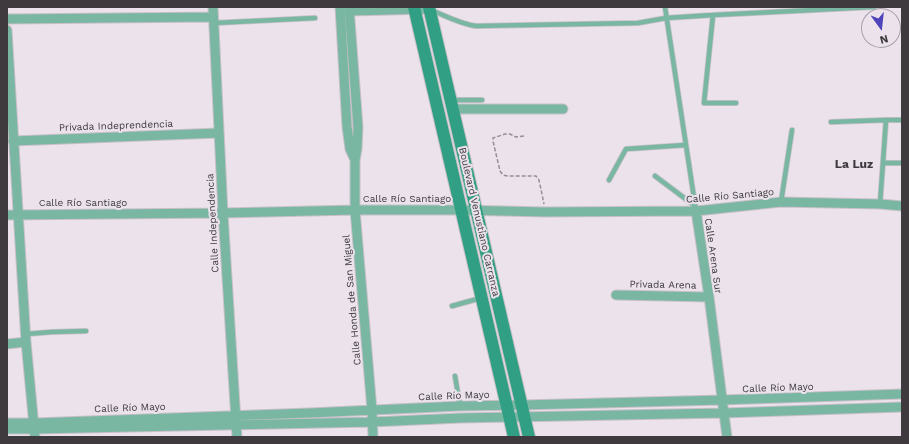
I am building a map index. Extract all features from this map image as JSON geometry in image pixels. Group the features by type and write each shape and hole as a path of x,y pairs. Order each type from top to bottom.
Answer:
{"main road":[{"name":"Boulevard Venustiano Carranza","path":"414,8 514,437"},
{"name":"Boulevard Venustiano Carranza","path":"429,8 529,437"}],"street":[{"name":"Calle Independencia","path":"213,7 223,213 237,437"},
{"name":"Calle Honda de San Miguel","path":"340,7 347,127 350,149 355,160"},
{"path":"350,9 429,8"},
{"name":"Calle Honda de San Miguel","path":"350,9 358,127 355,160 355,210 373,437"},
{"path":"7,19 214,20"},
{"path":"7,30 26,338 34,430"},
{"path":"451,104 563,109"},
{"name":"Privada Indeprendencia","path":"14,141 219,134"},
{"name":"Calle Río Santiago","path":"7,215 355,210 476,210 545,212 695,208 781,202 880,204 902,206"},
{"name":"Calle Arena Sur","path":"695,208 709,297 727,437"},
{"name":"Privada Arena","path":"616,295 709,297"},
{"path":"7,344 26,338"},
{"name":"Calle Río Mayo","path":"523,411 722,400 902,394"},
{"path":"460,406 461,418"},
{"name":"Calle Río Mayo","path":"7,429 34,430 236,420 372,410 460,406 507,411 724,413 902,407"},
{"name":"Calle Río Mayo","path":"236,420 372,422 461,418 507,411"},
{"name":"Calle Río Mayo","path":"7,422 34,430"}],"lane":[{"name":"Calle Arena Sur","path":"665,7 695,208"},
{"path":"429,8 458,22 476,26 638,23 666,18 758,10 874,7"},
{"path":"713,15 704,103 736,103"},
{"path":"214,20 315,18"},
{"path":"451,104 482,100"},
{"path":"880,204 886,120"},
{"path":"831,122 902,120"},
{"path":"781,202 792,130"},
{"path":"609,180 626,149 686,145"},
{"path":"883,163 902,163"},
{"path":"655,176 695,208"},
{"path":"452,306 481,298"},
{"path":"26,338 52,332 86,331"},
{"path":"455,376 460,406"}],"path":[{"path":"524,136 516,137 510,134 505,134 493,139 500,171 503,175 508,176 535,176 538,178 545,212"}],"district":[{"name":"La Luz","path":"854,164"}]}
